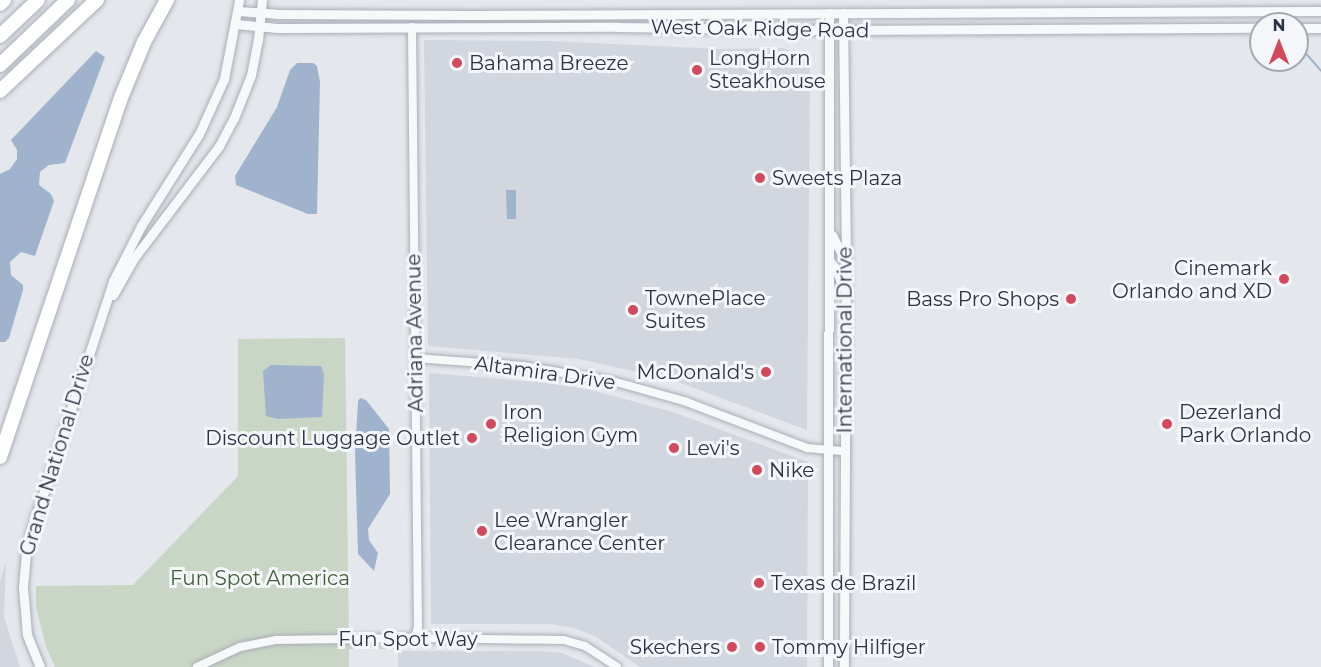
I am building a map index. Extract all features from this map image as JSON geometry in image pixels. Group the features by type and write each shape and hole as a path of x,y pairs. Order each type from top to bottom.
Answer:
{"highway":[{"path":"0,4 4,0"},
{"path":"0,25 26,0"},
{"path":"0,36 38,0"},
{"path":"0,65 68,0"},
{"path":"0,92 97,0"},
{"path":"0,457 120,100 147,36 166,0"}],"street":[{"name":"Grand National Drive","path":"40,667 27,634 24,614 23,587 26,550 102,315 122,261 204,124 224,79 239,0"},
{"name":"Grand National Drive","path":"102,315 134,258 227,132 251,75 260,27 262,0"},
{"name":"West Oak Ridge Road","path":"238,11 261,13 1321,11"},
{"path":"1176,28 1187,17 1201,11"},
{"name":"International Drive","path":"828,667 830,13"},
{"name":"International Drive","path":"843,13 846,263 844,667"},
{"name":"West Oak Ridge Road","path":"236,24 260,27 829,30 1249,28"},
{"name":"Adriana Avenue","path":"412,27 418,627 415,638"},
{"path":"829,224 834,243 846,263"},
{"path":"829,260 836,269 845,295"},
{"name":"Altamira Drive","path":"415,358 523,366 616,382 684,401 807,447 828,452 845,451"},
{"name":"Fun Spot Way","path":"197,667 240,647 276,640 415,638 564,640 585,646 617,667"}],"shaded area":[{"path":"424,40 549,41 721,49 783,48 804,56 810,65 807,430 678,382 620,368 579,359 428,346"},
{"path":"429,373 547,383 591,390 673,412 808,462 807,667 640,667 595,636 574,628 551,624 431,624"},
{"path":"6,562 4,617 20,667 0,667 0,581"},
{"path":"398,651 541,651 562,653 595,667 398,667"}],"green space":[{"name":"Fun Spot America","path":"345,338 349,645 397,645 403,649 349,649 349,667 55,667 46,647 36,608 36,586 133,585 238,476 238,339"}],"water":[{"path":"96,51 105,57 65,163 49,165 40,172 39,185 51,194 54,201 35,256 21,252 10,262 11,275 23,285 23,290 9,338 5,342 0,342 0,174 10,169 17,159 17,150 11,140"},
{"path":"297,63 313,63 317,66 320,82 317,214 308,214 236,185 235,176 277,107 290,70"},
{"path":"506,190 516,190 516,219 507,219"},
{"path":"271,365 321,366 324,374 322,417 278,419 266,416 263,371"},
{"path":"360,398 366,400 389,429 390,494 368,529 369,540 378,553 374,571 358,554 355,453"}],"waterway":[{"path":"1309,57 1321,71"}],"place":[{"name":"Bahama Breeze","path":"457,63"},
{"name":"LongHorn Steakhouse","path":"697,70"},
{"name":"Sweets Plaza","path":"760,178"},
{"name":"Cinemark Orlando and XD","path":"1284,279"},
{"name":"Bass Pro Shops","path":"1071,299"},
{"name":"TownePlace Suites","path":"633,310"},
{"name":"McDonald's","path":"766,372"},
{"name":"Iron Religion Gym","path":"491,424"},
{"name":"Dezerland Park Orlando","path":"1167,424"},
{"name":"Discount Luggage Outlet","path":"472,438"},
{"name":"Levi's","path":"674,448"},
{"name":"Nike","path":"757,470"},
{"name":"Lee Wrangler Clearance Center","path":"482,531"},
{"name":"Texas de Brazil","path":"759,583"},
{"name":"Skechers","path":"732,647"},
{"name":"Tommy Hilfiger","path":"760,647"}]}
